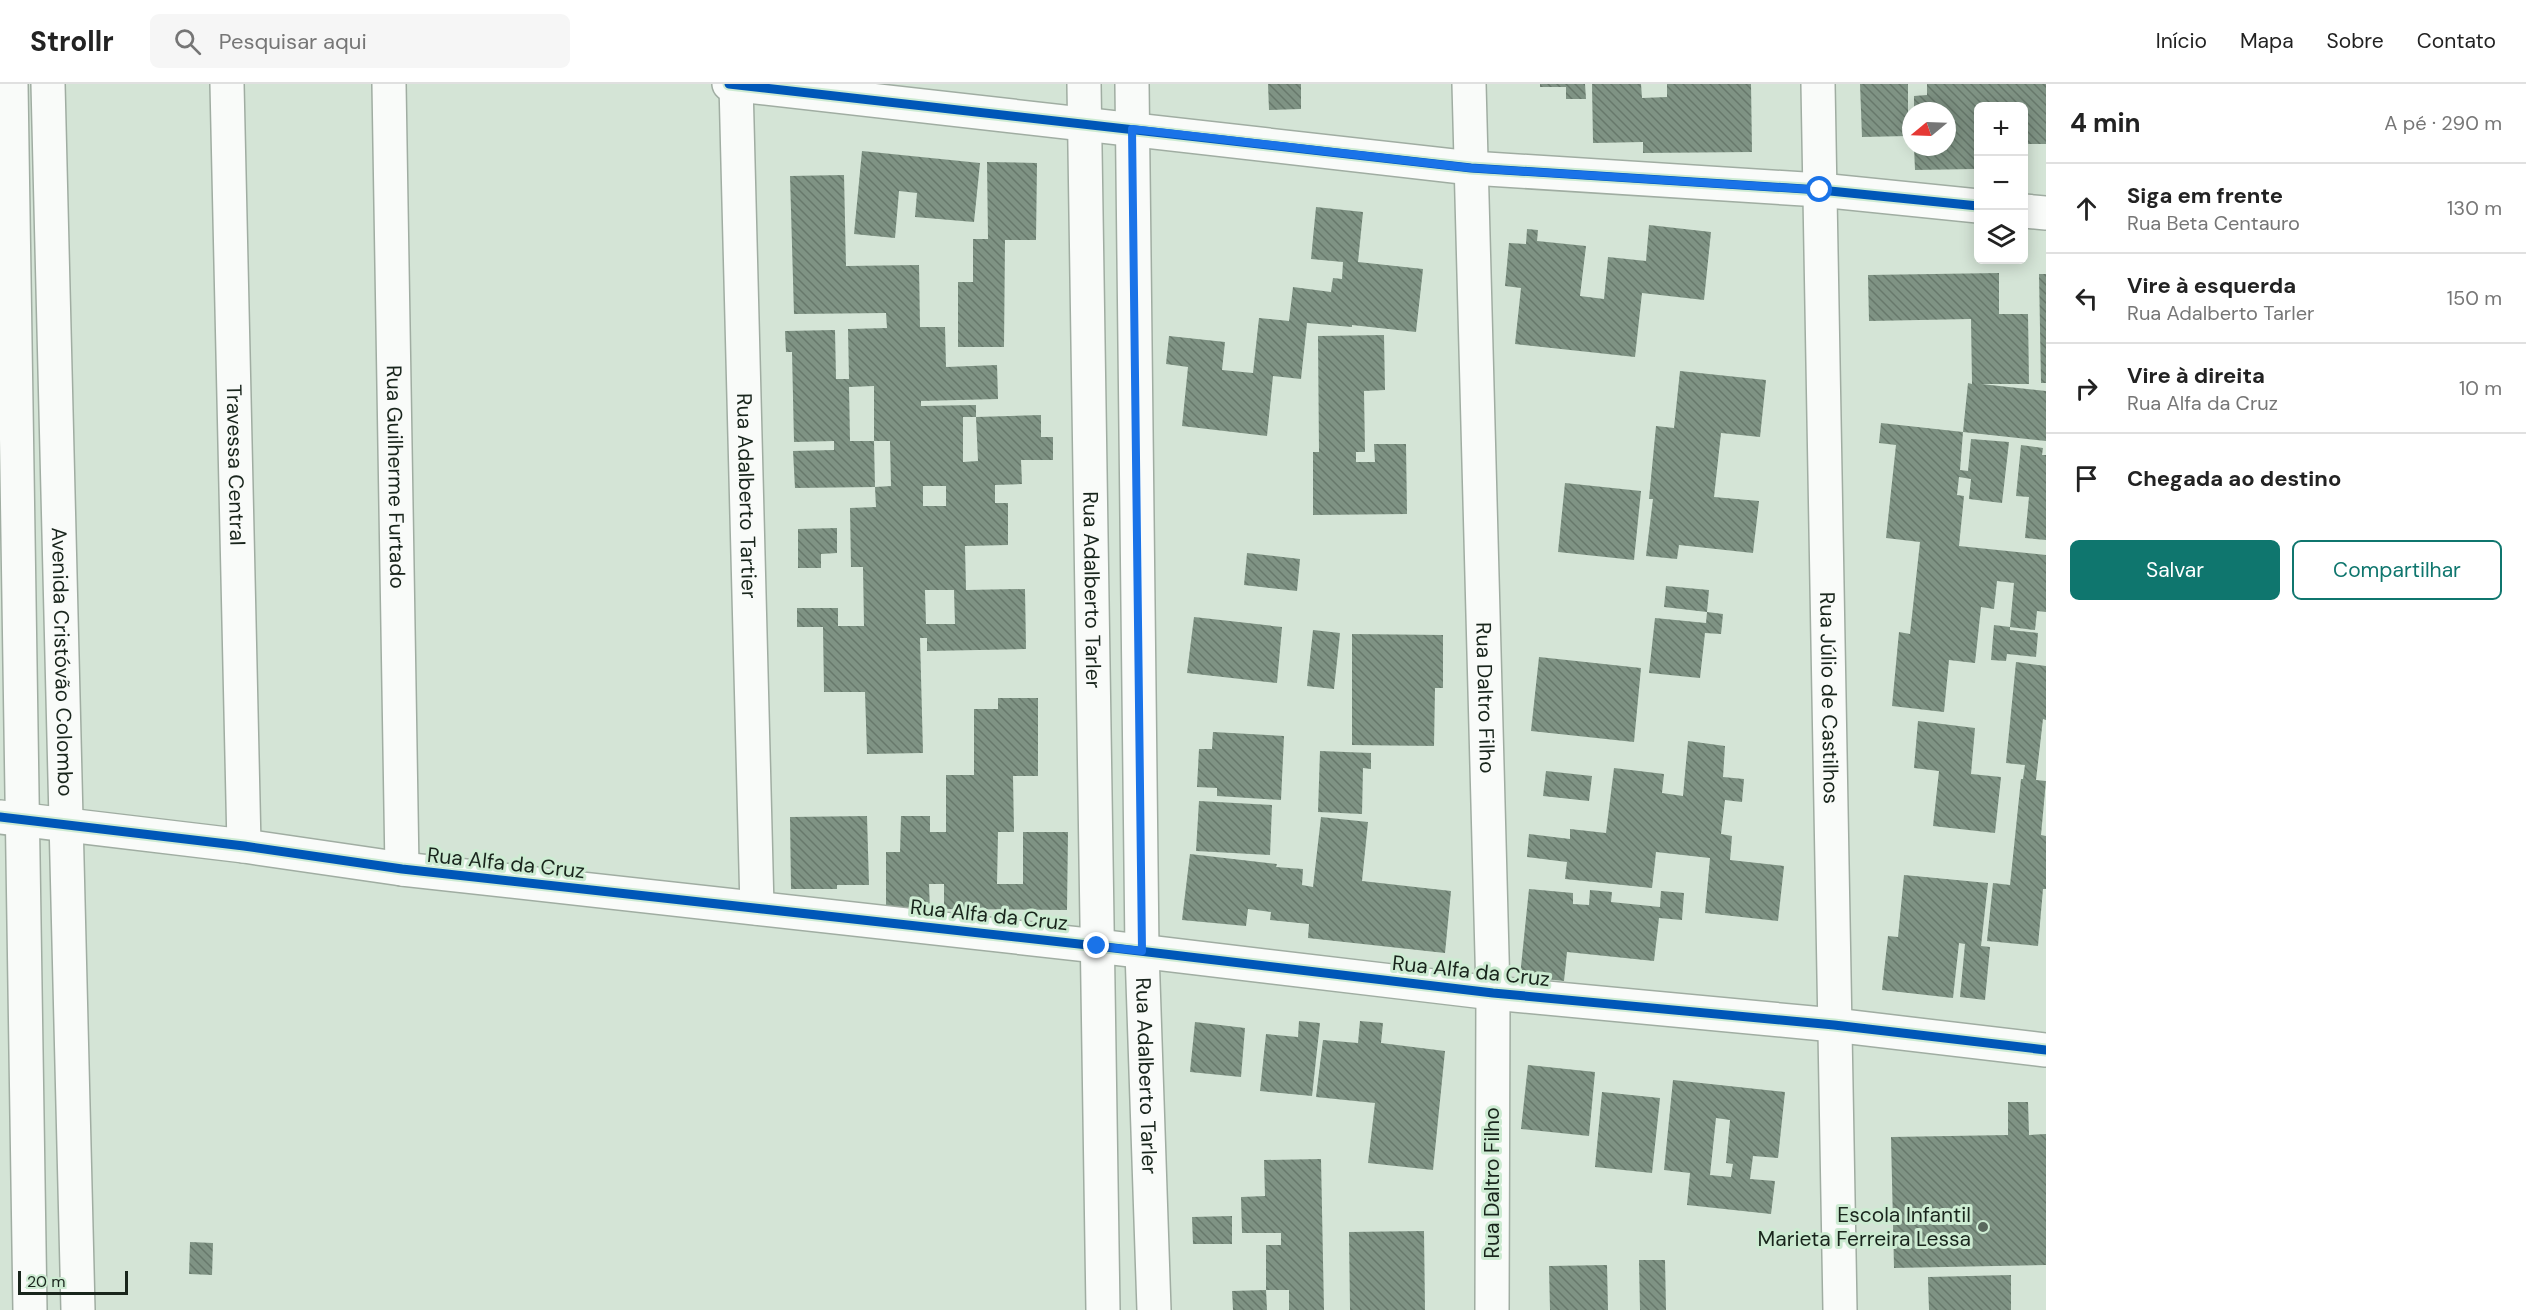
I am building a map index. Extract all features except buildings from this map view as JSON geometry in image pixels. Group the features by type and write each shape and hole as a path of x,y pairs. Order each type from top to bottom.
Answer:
{"street":[{"name":"Avenida Cristóvão Colombo","path":"11,84 11,818 30,1310"},
{"name":"Avenida Cristóvão Colombo","path":"48,84 64,824 78,1310"},
{"name":"Travessa Central","path":"227,84 244,846"},
{"name":"Rua Guilherme Furtado","path":"389,84 402,869"},
{"path":"733,84 1471,168 1820,190 1974,206"},
{"name":"Rua Adalberto Tartier","path":"733,84 757,908"},
{"name":"Rua Adalberto Tarler","path":"1084,84 1103,1310"},
{"name":"Rua Adalberto Tarler","path":"1132,84 1142,951 1154,1310"},
{"name":"Rua Daltro Filho","path":"1469,84 1493,993 1492,1310"},
{"name":"Rua Júlio de Castilhos","path":"1818,84 1840,1310"},
{"path":"2028,211 2046,213"},
{"name":"Rua Alfa da Cruz","path":"11,818 244,846 402,869 1142,951 1493,993 1834,1025 2046,1050"}],"cycle path":[{"path":"729,84 1471,168 1820,190 1974,206"},
{"path":"0,817 244,846 402,869 1097,946 1493,993 1834,1025 2046,1050"}],"place":[{"name":"Escola Infantil Marieta Ferreira Lessa","path":"1983,1227"}],"route":[{"path":"1097,946 1142,951 1132,129 1471,168 1820,190"}]}
